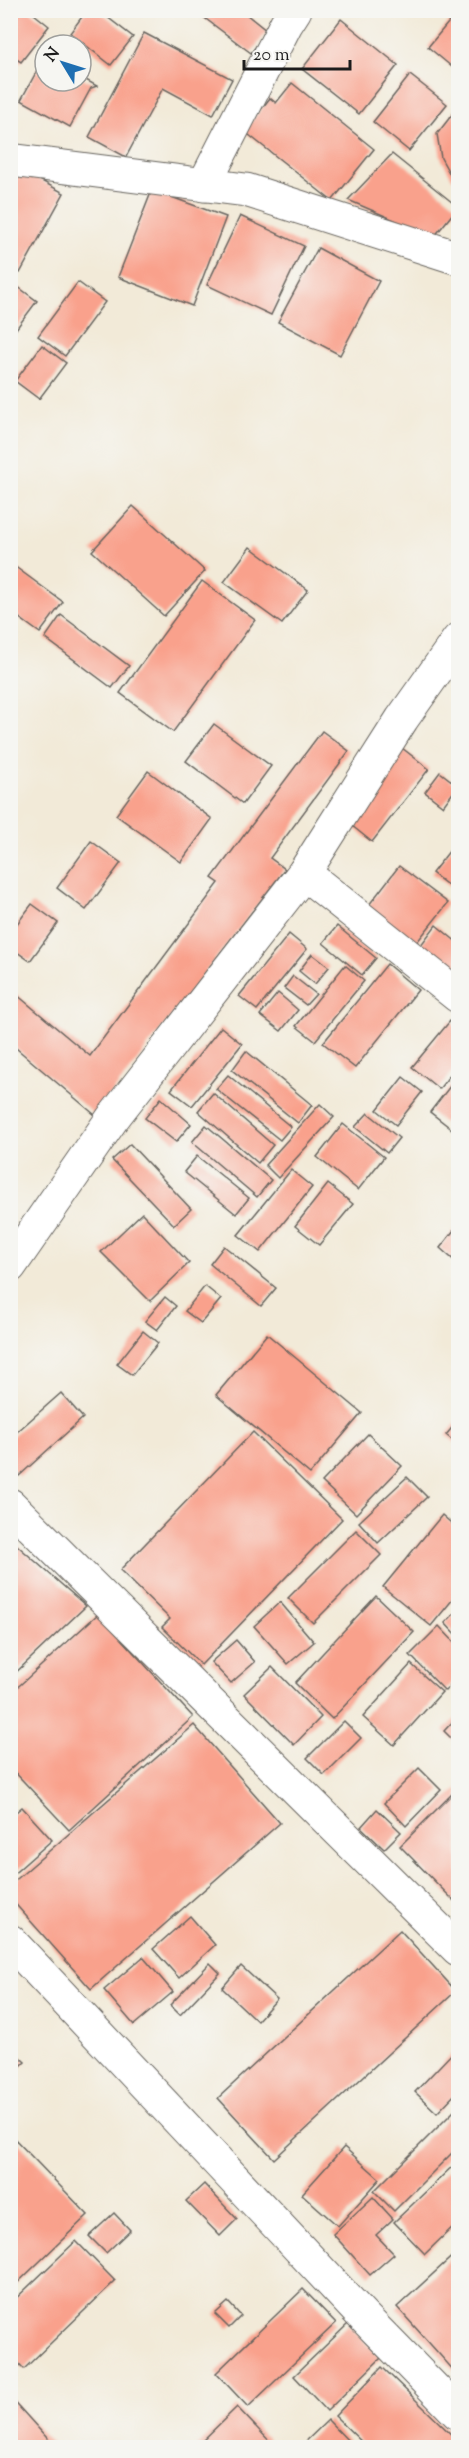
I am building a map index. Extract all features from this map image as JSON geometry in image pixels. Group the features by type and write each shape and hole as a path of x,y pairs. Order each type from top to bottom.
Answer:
{"street":[{"path":"204,184 295,10"},
{"path":"10,160 246,190 459,258"},
{"path":"10,1266 112,1119 304,873 402,720 459,640"},
{"path":"304,873 459,996"},
{"path":"10,1505 459,1948"},
{"path":"10,1941 363,2315 456,2405"}],"building":[{"path":"10,10 29,10 49,26 44,33 33,33 33,47 21,62 10,55"},
{"path":"87,10 98,10 133,37 111,65 93,51 93,33 70,33"},
{"path":"194,10 241,10 267,31 251,53"},
{"path":"453,17 458,21 458,72 428,47"},
{"path":"341,19 398,65 359,114 302,69"},
{"path":"144,33 232,79 213,115 163,88 126,157 89,137"},
{"path":"410,75 447,104 409,151 373,122"},
{"path":"33,78 33,93 88,93 70,127 21,100"},
{"path":"292,83 374,149 332,201 244,131 270,98 276,103"},
{"path":"458,107 458,182 452,178 441,158 437,134"},
{"path":"392,154 458,207 434,237 348,200"},
{"path":"21,170 64,193 20,273 10,268 10,190"},
{"path":"152,190 226,217 192,306 118,277"},
{"path":"240,216 304,246 271,315 207,285"},
{"path":"318,248 379,281 340,355 278,322"},
{"path":"10,281 37,301 10,337"},
{"path":"78,282 105,302 65,356 38,336"},
{"path":"42,345 66,363 39,399 15,381"},
{"path":"133,506 205,571 164,616 92,551"},
{"path":"250,547 308,590 282,624 224,582"},
{"path":"10,563 63,602 40,633 10,611"},
{"path":"202,581 255,620 173,732 120,693"},
{"path":"61,615 129,666 112,688 45,638"},
{"path":"214,724 271,766 243,804 186,761"},
{"path":"322,731 349,751 270,858 285,869 95,1115 10,1043 10,989 90,1056 219,883 212,878"},
{"path":"402,748 429,769 372,842 346,821"},
{"path":"148,771 212,819 181,862 116,815"},
{"path":"440,772 458,786 443,806 425,792"},
{"path":"458,840 458,893 432,873"},
{"path":"91,841 121,863 86,910 57,888"},
{"path":"399,866 448,903 413,947 365,910"},
{"path":"32,904 58,923 30,961 10,947 10,933"},
{"path":"436,925 458,943 458,966 447,980 414,954"},
{"path":"337,926 376,958 362,975 323,943"},
{"path":"289,934 307,949 257,1010 239,996"},
{"path":"312,954 329,967 315,984 299,971"},
{"path":"387,964 418,990 355,1068 323,1043"},
{"path":"345,965 364,981 315,1041 296,1026"},
{"path":"293,976 316,994 306,1005 284,988"},
{"path":"278,993 298,1010 281,1031 260,1015"},
{"path":"450,1021 458,1028 458,1065 439,1089 412,1067"},
{"path":"221,1027 242,1044 192,1106 171,1090"},
{"path":"246,1051 312,1105 298,1123 232,1070"},
{"path":"228,1075 291,1127 280,1140 216,1089"},
{"path":"458,1076 458,1123 453,1130 430,1112"},
{"path":"403,1077 422,1092 396,1125 377,1110"},
{"path":"213,1093 273,1145 258,1163 198,1111"},
{"path":"161,1098 191,1124 176,1142 145,1118"},
{"path":"320,1104 334,1117 278,1178 265,1165"},
{"path":"368,1113 399,1138 387,1153 355,1127"},
{"path":"343,1124 384,1157 358,1190 317,1157"},
{"path":"206,1125 271,1180 257,1197 192,1142"},
{"path":"130,1144 191,1209 174,1225 112,1160"},
{"path":"197,1156 249,1198 236,1214 184,1172"},
{"path":"291,1170 312,1187 260,1252 238,1235"},
{"path":"328,1184 353,1204 319,1245 295,1226"},
{"path":"142,1213 189,1263 150,1301 101,1252"},
{"path":"458,1225 458,1261 457,1263 440,1248"},
{"path":"224,1246 276,1288 261,1306 210,1264"},
{"path":"205,1286 221,1299 201,1323 185,1311"},
{"path":"165,1297 176,1306 157,1330 145,1321"},
{"path":"143,1331 158,1343 132,1375 117,1364"},
{"path":"267,1334 362,1413 310,1474 216,1395"},
{"path":"61,1393 83,1418 19,1476 10,1466 10,1438"},
{"path":"456,1423 458,1425 458,1445 446,1435"},
{"path":"253,1432 342,1519 201,1665 162,1627 170,1619 120,1570"},
{"path":"368,1434 402,1466 356,1514 322,1482"},
{"path":"407,1477 427,1497 378,1543 359,1522"},
{"path":"442,1515 458,1529 458,1593 431,1626 383,1587"},
{"path":"356,1530 381,1555 313,1623 288,1598"},
{"path":"10,1539 86,1606 10,1678"},
{"path":"376,1596 414,1632 332,1719 295,1683"},
{"path":"280,1602 314,1642 288,1664 254,1626"},
{"path":"458,1610 458,1637 445,1623"},
{"path":"98,1614 193,1717 69,1830 10,1767 10,1694"},
{"path":"439,1626 458,1646 458,1677 445,1691 410,1655"},
{"path":"236,1640 255,1662 231,1683 211,1662"},
{"path":"411,1664 442,1692 394,1745 363,1717"},
{"path":"272,1667 321,1717 294,1745 244,1694"},
{"path":"458,1716 458,1745 444,1731"},
{"path":"344,1721 361,1738 324,1775 307,1758"},
{"path":"194,1725 280,1823 91,1989 10,1898 10,1885"},
{"path":"419,1768 441,1790 406,1826 384,1803"},
{"path":"458,1788 458,1905 400,1846"},
{"path":"22,1807 52,1840 10,1877 10,1817"},
{"path":"377,1809 401,1832 384,1849 361,1827"},
{"path":"190,1916 215,1945 179,1978 153,1949"},
{"path":"400,1930 456,1991 274,2159 218,2098"},
{"path":"143,1957 173,1992 134,2025 104,1990"},
{"path":"210,1963 220,1973 180,2015 170,2005"},
{"path":"241,1966 277,1999 257,2021 222,1988"},
{"path":"458,2047 458,2091 437,2113 415,2092"},
{"path":"10,2048 25,2062 10,2076"},
{"path":"458,2107 458,2147 394,2211 374,2191"},
{"path":"10,2134 88,2215 10,2290"},
{"path":"344,2147 380,2179 338,2226 302,2194"},
{"path":"458,2161 458,2222 425,2254 394,2222"},
{"path":"204,2184 237,2219 220,2236 186,2201"},
{"path":"373,2197 393,2219 376,2235 394,2254 370,2275 333,2234"},
{"path":"114,2213 130,2230 106,2253 89,2236"},
{"path":"76,2241 115,2281 24,2369 10,2354 10,2304"},
{"path":"458,2251 458,2371 456,2373 397,2307"},
{"path":"303,2289 336,2323 248,2407 216,2373"},
{"path":"228,2302 241,2316 229,2328 215,2314"},
{"path":"348,2324 381,2358 327,2411 294,2376"},
{"path":"382,2367 458,2441 458,2448 368,2448 335,2416"},
{"path":"10,2397 56,2448 10,2448"},
{"path":"237,2407 276,2448 195,2448"},
{"path":"328,2420 355,2448 299,2448"}]}
